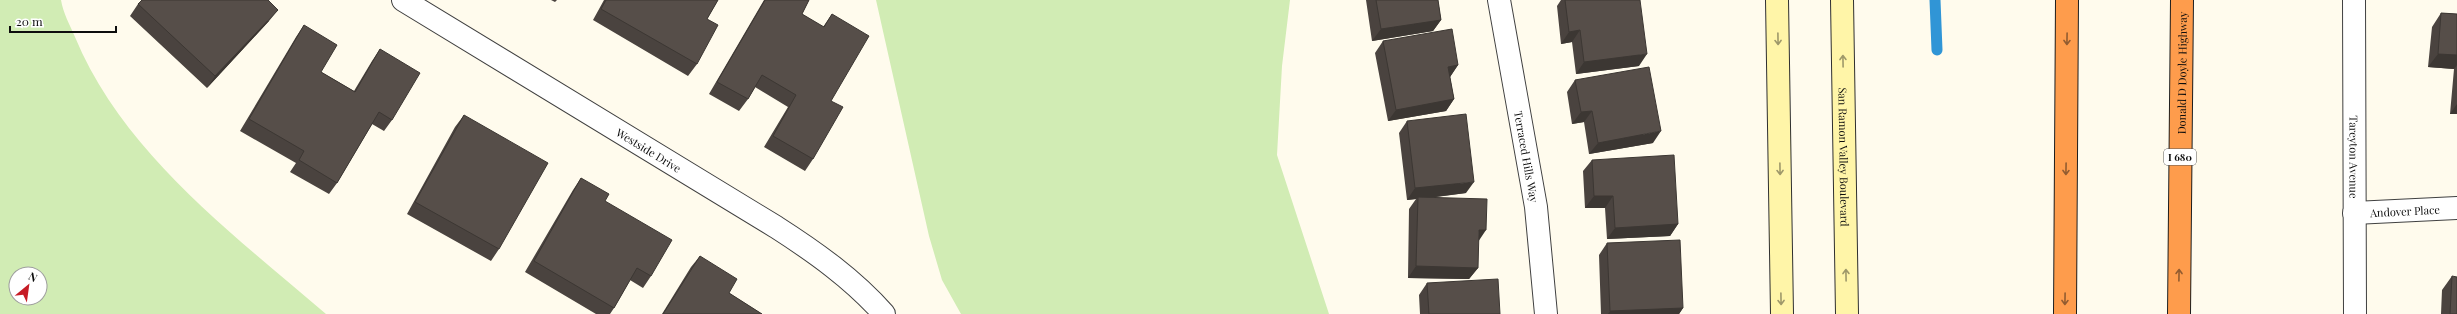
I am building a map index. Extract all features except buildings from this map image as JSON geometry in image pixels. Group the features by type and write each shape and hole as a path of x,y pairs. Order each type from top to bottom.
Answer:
{"highway":[{"path":"2065,314 2068,0"},
{"name":"Donald D Doyle Highway","path":"2179,314 2182,0"}],"main road":[{"path":"1777,0 1782,314"},
{"name":"San Ramon Valley Boulevard","path":"1842,0 1846,314"}],"street":[{"name":"Westside Drive","path":"403,0 776,227 832,266 856,286 884,314"},
{"name":"Terraced Hills Way","path":"1499,0 1536,207 1546,314"},
{"name":"Tareyton Avenue","path":"2354,0 2355,314"},
{"name":"Andover Place","path":"2354,213 2457,208"}],"green space":[{"path":"0,0 61,0 63,10 96,79 121,118 151,155 218,222 326,314 0,314"},
{"path":"876,0 1290,0 1282,66 1277,155 1329,314 961,314 942,280 929,236"}],"waterway":[{"path":"1935,0 1937,50"}]}
